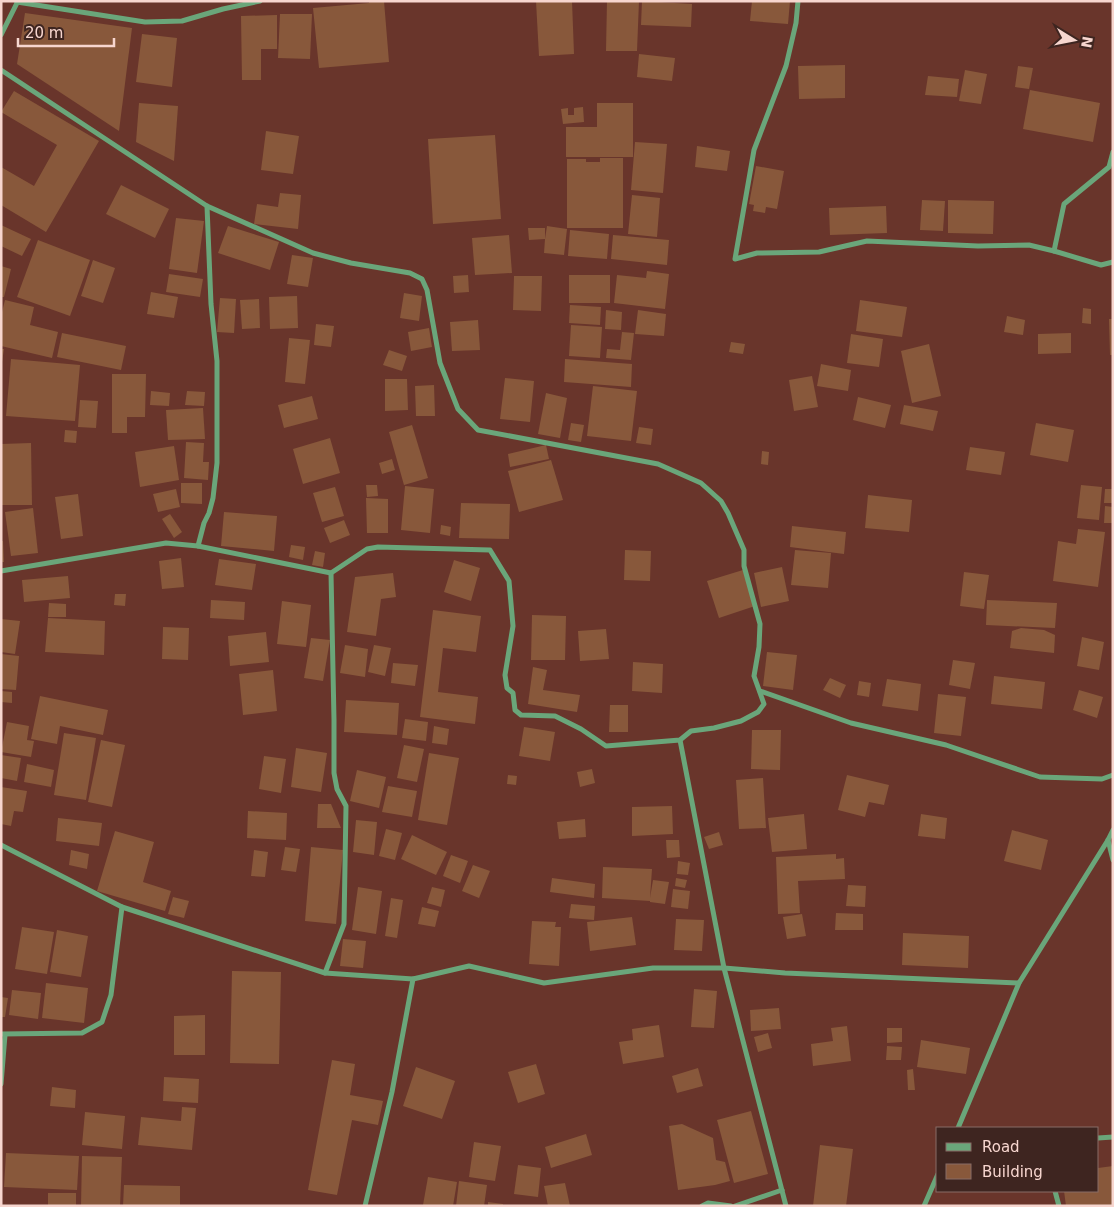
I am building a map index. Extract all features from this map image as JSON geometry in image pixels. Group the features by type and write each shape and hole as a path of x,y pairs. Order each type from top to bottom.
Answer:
{"street":[{"path":"1,35 18,2 145,22 182,21 260,1"},
{"path":"798,1 796,22 786,66 754,150 735,260 758,253 819,252 867,242 978,246 1029,245 1101,265 1113,262"},
{"path":"1,70 207,206 314,253 351,263 410,273 422,280 427,290 440,363 458,409 478,430 658,464 701,483 721,501 744,550 744,566 760,624 759,647 754,676 764,704 758,712 741,721 714,728 691,731 680,740 606,746 581,729 555,716 521,715 515,710 513,693 507,688 505,676 513,626 509,581 490,550 378,546 367,549 331,573 198,546 166,543 1,571"},
{"path":"1054,251 1064,204 1109,167 1113,152"},
{"path":"198,546 213,498 217,463 217,361 210,304 207,206"},
{"path":"325,973 344,924 346,826 346,806 337,789 334,773 331,573"},
{"path":"760,691 851,723 946,745 1040,777 1102,779 1113,775"},
{"path":"680,740 724,968 786,1206"},
{"path":"958,1127 1019,983 1113,830"},
{"path":"1108,840 1113,860"},
{"path":"1,845 122,907 325,973 414,979 469,966 544,983 653,968 724,968 786,973 1019,983"},
{"path":"1,1084 3,1035 82,1033 102,1022 111,995 122,907"},
{"path":"366,1206 392,1092 414,979"},
{"path":"1099,1138 1113,1137"},
{"path":"924,1206 936,1179"},
{"path":"735,1206 782,1190"},
{"path":"1054,1192 1059,1206"},
{"path":"702,1206 708,1203 731,1206"}],"building":[{"path":"369,1 384,1 389,62 319,68 313,8 369,3"},
{"path":"536,1 572,1 574,54 539,56"},
{"path":"607,1 639,1 637,51 606,51"},
{"path":"642,1 692,4 691,27 641,25"},
{"path":"752,1 790,1 788,24 750,21"},
{"path":"25,13 132,28 119,131 17,64"},
{"path":"280,14 312,14 310,59 278,58"},
{"path":"277,15 277,49 261,49 261,80 242,80 241,16"},
{"path":"142,34 177,38 172,87 136,82"},
{"path":"639,54 675,58 672,81 637,77"},
{"path":"845,65 845,98 799,99 798,66"},
{"path":"1018,66 1033,68 1029,89 1015,87"},
{"path":"965,70 987,74 981,104 959,101"},
{"path":"928,76 959,79 957,97 925,95"},
{"path":"1030,90 1100,103 1093,142 1023,129"},
{"path":"14,91 99,141 46,232 1,205 1,167 34,186 57,145 1,112"},
{"path":"139,103 178,106 174,161 136,142"},
{"path":"597,103 633,103 633,157 566,157 566,127 597,127"},
{"path":"583,107 584,122 563,124 561,109 568,108 568,115 574,115 574,108"},
{"path":"266,131 299,136 293,174 261,170"},
{"path":"495,135 501,219 433,224 428,139"},
{"path":"635,142 667,144 663,193 631,190"},
{"path":"697,146 730,151 727,171 695,167"},
{"path":"600,158 623,158 623,228 567,228 567,159 586,159 586,162 600,162"},
{"path":"756,166 784,171 777,209 766,207 765,213 753,211 754,205 749,204"},
{"path":"121,185 169,209 155,238 106,214"},
{"path":"280,193 301,195 298,229 254,224 257,204 278,207"},
{"path":"632,195 660,198 657,237 628,234"},
{"path":"922,200 945,201 943,231 920,230"},
{"path":"948,200 994,201 993,234 948,233"},
{"path":"886,206 887,233 830,235 829,208"},
{"path":"176,218 204,221 197,273 169,269"},
{"path":"1,225 31,239 22,256 1,246"},
{"path":"228,226 279,242 270,270 218,253"},
{"path":"547,226 567,229 564,255 544,253"},
{"path":"528,228 545,228 545,239 529,240"},
{"path":"570,230 609,234 607,259 568,256"},
{"path":"509,235 512,273 475,275 472,238"},
{"path":"613,235 669,240 667,265 611,259"},
{"path":"38,240 90,260 70,316 17,297"},
{"path":"292,255 313,258 308,287 287,284"},
{"path":"93,260 115,268 103,303 81,296"},
{"path":"1,266 11,269 4,297 1,297"},
{"path":"647,271 669,274 665,309 614,303 617,275 646,278"},
{"path":"169,274 203,279 200,297 166,292"},
{"path":"468,275 469,292 454,293 453,276"},
{"path":"569,275 610,275 610,303 569,303"},
{"path":"514,276 542,276 541,311 513,310"},
{"path":"151,292 178,297 174,318 147,314"},
{"path":"404,293 422,296 419,321 400,318"},
{"path":"297,296 298,328 270,329 269,297"},
{"path":"220,298 236,299 234,333 217,332"},
{"path":"259,299 260,328 242,329 240,300"},
{"path":"5,300 34,307 30,325 58,332 52,358 1,346 1,316"},
{"path":"860,300 907,307 902,337 856,331"},
{"path":"570,305 601,307 600,325 569,323"},
{"path":"1083,308 1091,309 1091,324 1082,323"},
{"path":"606,310 622,312 621,330 605,329"},
{"path":"638,310 666,314 664,336 635,334"},
{"path":"1007,316 1025,320 1023,335 1004,332"},
{"path":"1109,319 1113,319 1113,355 1110,355"},
{"path":"478,320 480,350 452,351 450,322"},
{"path":"316,324 334,326 331,347 314,345"},
{"path":"571,325 602,327 600,358 569,356"},
{"path":"429,328 432,347 411,351 408,332"},
{"path":"622,332 634,333 631,360 606,358 607,349 620,350"},
{"path":"62,333 126,346 121,370 57,357"},
{"path":"1071,333 1071,353 1038,354 1038,334"},
{"path":"851,334 883,339 879,367 847,363"},
{"path":"289,338 310,340 305,384 285,382"},
{"path":"731,342 745,344 743,354 729,352"},
{"path":"929,344 941,396 912,403 901,351"},
{"path":"1,349 4,349 2,362 1,362"},
{"path":"389,350 407,356 402,371 383,365"},
{"path":"11,359 80,365 75,421 6,416"},
{"path":"565,359 632,364 631,387 564,382"},
{"path":"821,364 851,370 848,391 817,386"},
{"path":"112,374 146,374 145,417 127,417 127,433 112,433"},
{"path":"812,376 818,407 794,411 789,380"},
{"path":"505,378 534,381 530,422 500,419"},
{"path":"385,379 407,379 408,410 385,411"},
{"path":"434,385 435,416 416,416 415,386"},
{"path":"593,386 637,391 631,441 587,436"},
{"path":"151,391 170,393 169,406 150,405"},
{"path":"187,391 205,392 204,406 185,405"},
{"path":"546,393 567,398 560,438 538,434"},
{"path":"312,396 318,419 284,428 278,405"},
{"path":"858,397 891,405 885,428 853,420"},
{"path":"80,400 98,401 96,428 78,427"},
{"path":"904,405 938,411 933,431 900,424"},
{"path":"203,408 205,439 168,440 166,410"},
{"path":"571,423 584,425 581,442 568,440"},
{"path":"1036,423 1074,430 1068,462 1030,455"},
{"path":"412,425 428,478 404,485 389,432"},
{"path":"639,427 653,429 651,445 636,443"},
{"path":"65,430 77,431 76,443 64,442"},
{"path":"330,438 340,473 303,484 293,449"},
{"path":"186,442 204,443 203,462 209,462 208,480 184,478"},
{"path":"31,443 32,505 1,505 1,444"},
{"path":"546,445 549,459 510,467 508,454"},
{"path":"174,446 179,480 140,487 135,452"},
{"path":"970,447 1005,452 1001,475 966,470"},
{"path":"762,451 769,452 768,465 761,464"},
{"path":"392,459 395,470 382,474 379,463"},
{"path":"551,460 563,500 519,512 508,471"},
{"path":"181,483 202,483 202,504 181,503"},
{"path":"366,485 377,485 378,496 367,497"},
{"path":"1081,485 1102,487 1099,520 1077,518"},
{"path":"405,486 434,489 430,533 401,530"},
{"path":"335,487 344,516 322,522 313,493"},
{"path":"176,489 180,507 158,512 153,494"},
{"path":"1105,489 1113,489 1113,503 1104,503"},
{"path":"78,494 83,536 61,539 55,497"},
{"path":"868,495 912,500 909,532 865,528"},
{"path":"366,498 388,499 388,533 367,533"},
{"path":"461,503 510,504 509,539 459,538"},
{"path":"1105,506 1113,507 1113,523 1104,523"},
{"path":"33,508 38,553 11,556 5,512"},
{"path":"224,512 277,516 274,551 221,546"},
{"path":"170,514 182,532 174,538 162,519"},
{"path":"344,520 350,535 330,543 324,528"},
{"path":"441,525 451,527 450,536 440,534"},
{"path":"792,526 846,532 844,554 790,547"},
{"path":"1078,529 1105,532 1098,587 1053,581 1058,541 1076,544"},
{"path":"1,541 3,541 4,562 1,562"},
{"path":"291,545 305,547 303,560 289,557"},
{"path":"625,550 651,551 650,581 624,580"},
{"path":"795,550 831,553 828,588 791,585"},
{"path":"315,551 325,553 323,567 312,565"},
{"path":"181,558 184,587 162,589 159,561"},
{"path":"219,559 256,564 252,590 215,585"},
{"path":"454,560 480,568 471,601 444,592"},
{"path":"782,567 789,601 761,607 754,573"},
{"path":"743,570 755,606 719,618 707,581"},
{"path":"964,572 989,575 984,609 960,606"},
{"path":"393,573 396,597 381,599 376,636 347,632 355,577"},
{"path":"68,576 70,598 24,602 22,580"},
{"path":"115,594 126,594 125,606 114,605"},
{"path":"211,600 245,602 244,620 210,618"},
{"path":"987,600 1057,603 1055,628 986,625"},
{"path":"282,601 311,605 306,647 277,644"},
{"path":"49,603 66,604 66,617 48,617"},
{"path":"433,610 481,616 476,652 443,648 438,692 478,697 475,724 420,717"},
{"path":"532,615 566,616 565,660 531,660"},
{"path":"48,618 105,621 104,655 45,652"},
{"path":"1,619 20,621 15,654 1,652"},
{"path":"163,627 189,628 188,660 162,659"},
{"path":"1021,628 1044,630 1055,635 1054,653 1010,648 1012,631"},
{"path":"606,629 609,659 580,661 578,631"},
{"path":"266,632 269,662 230,666 228,636"},
{"path":"1082,637 1104,642 1099,670 1077,666"},
{"path":"311,638 330,640 323,681 304,678"},
{"path":"345,645 368,649 365,677 340,673"},
{"path":"374,645 391,648 385,676 368,672"},
{"path":"767,652 797,655 793,690 763,686"},
{"path":"1,654 19,656 16,690 1,689"},
{"path":"953,660 975,663 970,689 949,685"},
{"path":"633,662 663,664 662,693 632,691"},
{"path":"393,663 418,665 415,686 391,683"},
{"path":"533,667 547,670 543,690 580,695 577,712 528,704"},
{"path":"273,670 277,711 243,715 239,674"},
{"path":"994,676 1045,682 1042,709 991,704"},
{"path":"830,678 846,685 840,698 823,690"},
{"path":"887,679 921,684 918,711 882,706"},
{"path":"859,681 871,683 869,697 857,695"},
{"path":"1079,690 1103,697 1097,718 1073,710"},
{"path":"1,691 12,692 12,703 1,702"},
{"path":"938,694 966,697 961,736 934,733"},
{"path":"40,696 108,710 103,735 60,726 57,744 31,739"},
{"path":"346,700 399,703 397,735 344,732"},
{"path":"610,705 628,705 628,732 609,732"},
{"path":"405,719 428,722 426,741 402,738"},
{"path":"7,722 29,726 27,740 34,741 31,757 1,752"},
{"path":"434,726 449,729 447,745 432,743"},
{"path":"524,727 555,732 550,761 519,756"},
{"path":"752,730 781,730 780,770 751,769"},
{"path":"64,733 96,738 86,800 54,795"},
{"path":"101,740 125,745 112,807 88,802"},
{"path":"404,745 424,749 417,782 397,778"},
{"path":"296,748 327,753 321,792 291,787"},
{"path":"429,753 459,758 447,825 418,820"},
{"path":"1,755 21,758 17,781 1,778"},
{"path":"264,756 286,759 281,793 259,789"},
{"path":"27,764 54,770 51,787 24,782"},
{"path":"592,769 595,783 580,787 577,772"},
{"path":"357,770 386,777 379,808 350,801"},
{"path":"508,775 517,776 516,785 507,784"},
{"path":"847,775 889,785 884,805 869,802 865,817 838,810"},
{"path":"763,778 766,828 739,829 736,780"},
{"path":"388,786 417,791 412,817 382,812"},
{"path":"1,787 27,791 23,812 14,811 11,826 1,824"},
{"path":"318,804 331,804 341,828 317,828"},
{"path":"672,806 673,834 632,836 632,807"},
{"path":"248,811 287,813 286,840 247,838"},
{"path":"804,814 807,849 772,852 768,818"},
{"path":"921,814 947,818 945,839 918,836"},
{"path":"58,818 102,823 99,846 56,841"},
{"path":"585,819 586,837 559,839 557,822"},
{"path":"356,820 377,822 374,855 353,852"},
{"path":"386,829 402,833 395,860 379,856"},
{"path":"1012,830 1048,840 1041,870 1004,861"},
{"path":"115,831 154,842 143,882 171,891 165,911 97,891"},
{"path":"719,832 723,845 709,849 704,837"},
{"path":"412,835 447,852 436,875 401,859"},
{"path":"666,840 679,840 680,857 667,858"},
{"path":"285,847 300,849 296,872 281,870"},
{"path":"311,847 343,850 336,924 305,921"},
{"path":"71,850 89,854 87,869 69,865"},
{"path":"254,850 268,852 265,877 251,876"},
{"path":"836,854 836,859 844,858 845,879 798,881 800,913 778,914 776,857"},
{"path":"451,855 468,861 460,883 443,876"},
{"path":"678,861 690,863 688,875 677,874"},
{"path":"473,865 490,871 479,898 462,891"},
{"path":"603,867 652,869 650,898 653,880 669,882 665,904 650,901 602,898"},
{"path":"552,878 595,884 594,898 550,892"},
{"path":"676,878 687,880 685,888 675,886"},
{"path":"848,885 866,886 865,907 846,906"},
{"path":"358,887 382,891 376,934 352,930"},
{"path":"432,887 445,890 441,907 427,903"},
{"path":"673,889 690,891 688,909 671,907"},
{"path":"173,897 189,901 184,918 168,914"},
{"path":"391,898 403,900 397,938 385,936"},
{"path":"571,904 595,906 594,920 569,918"},
{"path":"422,907 439,911 435,927 418,924"},
{"path":"836,913 863,914 863,930 835,930"},
{"path":"802,914 806,936 787,939 783,917"},
{"path":"632,917 636,945 590,951 587,922"},
{"path":"676,919 704,920 702,951 674,950"},
{"path":"532,921 556,922 555,927 561,927 559,966 529,964"},
{"path":"22,927 54,932 47,974 15,969"},
{"path":"57,930 88,936 81,977 50,972"},
{"path":"903,933 969,936 968,968 902,965"},
{"path":"343,939 366,941 363,968 340,966"},
{"path":"232,971 281,972 279,1064 230,1063"},
{"path":"46,983 88,988 84,1023 42,1018"},
{"path":"694,989 717,991 714,1028 691,1027"},
{"path":"12,990 41,993 38,1019 9,1015"},
{"path":"1,997 8,998 5,1017 1,1017"},
{"path":"779,1008 781,1029 751,1031 750,1010"},
{"path":"205,1015 205,1055 174,1055 174,1016"},
{"path":"659,1025 664,1057 623,1064 619,1042 633,1040 632,1029"},
{"path":"847,1026 851,1061 813,1066 811,1044 833,1041 831,1028"},
{"path":"887,1028 902,1028 902,1042 887,1043"},
{"path":"768,1033 772,1048 758,1052 754,1037"},
{"path":"921,1040 970,1048 966,1074 917,1067"},
{"path":"887,1046 902,1047 901,1060 886,1060"},
{"path":"332,1060 355,1064 350,1095 383,1101 378,1125 352,1120 337,1195 308,1190"},
{"path":"536,1064 545,1094 518,1103 508,1072"},
{"path":"416,1067 455,1081 442,1119 403,1106"},
{"path":"698,1068 703,1086 677,1093 672,1076"},
{"path":"913,1069 915,1090 908,1090 907,1070"},
{"path":"164,1077 199,1079 198,1103 163,1101"},
{"path":"52,1087 76,1090 75,1108 50,1106"},
{"path":"182,1107 196,1108 192,1150 138,1145 141,1117 181,1121"},
{"path":"751,1111 768,1174 734,1183 717,1120"},
{"path":"85,1112 125,1116 122,1149 82,1145"},
{"path":"682,1124 713,1138 716,1160 725,1162 730,1181 678,1190 669,1126"},
{"path":"586,1134 592,1155 551,1168 545,1147"},
{"path":"474,1142 501,1146 495,1181 469,1177"},
{"path":"820,1145 853,1149 846,1206 813,1206"},
{"path":"6,1153 79,1156 77,1190 4,1187"},
{"path":"82,1156 122,1157 120,1206 81,1206"},
{"path":"518,1165 541,1168 538,1197 514,1194"},
{"path":"1113,1166 1113,1206 1066,1206 1064,1192 1099,1192 1099,1168"},
{"path":"428,1177 457,1182 453,1206 423,1205"},
{"path":"459,1181 487,1185 484,1206 456,1206"},
{"path":"565,1183 570,1206 548,1206 544,1186"},
{"path":"124,1185 180,1186 180,1206 123,1206"},
{"path":"48,1193 76,1193 76,1206 48,1206"},
{"path":"488,1202 503,1204 503,1206 488,1206"}]}
